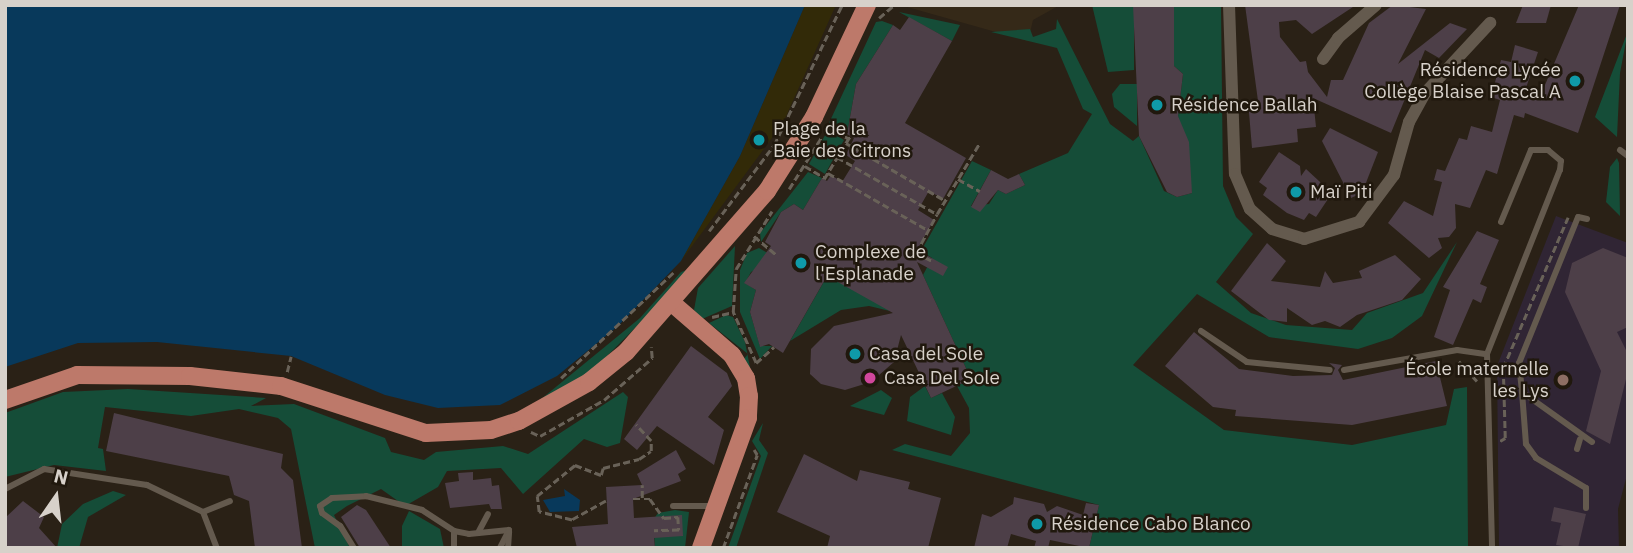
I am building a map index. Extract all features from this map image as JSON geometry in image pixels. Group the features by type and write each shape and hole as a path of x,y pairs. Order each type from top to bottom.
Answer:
{"main road":[{"path":"5,400 76,374 191,376 281,386 426,433 491,430 519,421 589,382 673,303 767,191 814,117 867,5"},
{"path":"673,303 732,355 746,378 748,418 701,548"}],"street":[{"path":"1229,5 1235,174 1250,209 1272,229 1304,239 1359,222 1394,175 1409,122 1425,93 1490,23"},
{"path":"1323,59 1338,38 1376,5"}],"lane":[{"path":"1628,148 1620,150 1628,156"},
{"path":"1492,548 1487,354 1560,170 1561,161 1548,150 1531,150 1502,222"},
{"path":"1586,509 1586,488 1536,458 1526,444 1519,363 1578,217 1587,219"},
{"path":"1201,331 1247,362 1330,370"},
{"path":"1344,370 1457,350 1487,354"},
{"path":"1522,392 1580,439 1592,442"},
{"path":"1577,449 1580,439"},
{"path":"5,489 44,469 73,470 147,485 203,512 217,548"},
{"path":"354,548 340,526 322,513 320,506 332,498 366,496 422,510 454,531 509,530"},
{"path":"203,512 230,501"},
{"path":"673,506 714,506"},
{"path":"479,531 488,514"},
{"path":"500,548 509,530"},
{"path":"508,548 509,530"},
{"path":"454,531 454,548"}],"path":[{"path":"702,240 774,145 842,5"},
{"path":"805,166 824,178 846,143 849,137 827,126"},
{"path":"846,143 946,201"},
{"path":"931,261 916,253 979,144"},
{"path":"837,157 937,215"},
{"path":"828,173 929,230"},
{"path":"958,179 980,191"},
{"path":"756,370 733,312 736,269 754,236 778,255"},
{"path":"555,383 678,267"},
{"path":"704,322 733,312"},
{"path":"524,428 540,436 604,400 652,358 650,344 657,335"},
{"path":"755,363 774,347"},
{"path":"286,375 291,356"},
{"path":"275,372 296,377"},
{"path":"606,501 572,520 539,512 537,496 575,465 601,475 603,468 639,459 651,451 651,441 636,425"},
{"path":"642,485 642,498"},
{"path":"633,499 642,498 659,507 664,518 678,517 679,530 654,531"}],"shaded area":[{"path":"900,5 1060,5 1033,20 1028,41"},
{"name":"École maternelle les Lys","path":"1556,216 1628,243 1628,471 1618,509 1619,548 1499,548 1497,366"}],"green space":[{"path":"1092,5 1134,5 1134,70 1108,72"},
{"path":"1174,5 1221,5 1223,186 1236,217 1253,234 1216,282 1251,313 1286,325 1352,330 1367,313 1423,293 1457,242 1422,316 1392,338 1358,349 1269,337 1197,294 1133,365 1224,430 1352,445 1446,425 1454,389 1467,387 1468,548 1089,548 1099,505 892,450 905,444 951,456 970,433 969,408 957,386 971,379 923,275 932,258 921,251 972,161 991,170 971,206 989,204 998,190 1006,194 1025,185 1019,174 1068,153 1092,114 1083,109 1057,48 991,32 1030,29 1033,37 1056,29 1057,19 1110,124 1133,141 1139,136 1164,191 1177,197 1192,193 1178,116 1183,74 1174,66"},
{"path":"899,12 960,25 952,41"},
{"path":"876,22 893,25 856,84 847,134 829,123"},
{"path":"1628,31 1620,73 1617,137 1595,117"},
{"path":"1120,84 1137,84 1137,126 1114,107 1112,94"},
{"path":"828,130 844,140 825,174 809,164"},
{"path":"1617,158 1620,216 1606,202 1610,167"},
{"path":"808,172 822,178 803,210 794,204 781,212 761,242 760,233"},
{"path":"735,246 732,306 702,319 694,310 698,288"},
{"path":"759,248 776,258 751,272 745,283 756,290 750,312 760,346 772,346 760,359 740,312 740,270 747,253"},
{"path":"696,267 593,370 529,409 640,318 681,272"},
{"path":"830,271 890,311 869,306 841,310 790,341"},
{"path":"726,315 733,317 745,342 747,353 709,323"},
{"path":"748,355 751,372 743,360"},
{"path":"925,386 931,398 942,393 955,417 951,435 907,421 910,397"},
{"path":"128,389 266,398 251,406 294,404 385,438 391,452 424,460 436,452 503,446 528,454 623,392 628,397 620,443 607,447 584,439 523,494 501,468 447,471 438,487 405,506 381,489 347,506 334,515 350,548 315,548 291,429 278,418 239,409 191,416 105,407 98,448 103,449 106,471 54,465 5,477 5,413 63,392"},
{"path":"881,390 892,398 884,415 850,406"},
{"path":"763,423 759,440 768,453 736,548 728,548 761,456 752,441"},
{"path":"113,491 126,495 88,517 79,548 57,548 62,524 83,504"},
{"path":"675,510 689,512 685,548 655,548 653,520 658,513"},
{"path":"409,511 440,529 444,548 402,548 402,526"}],"sand":[{"name":"Plage de la Baie des Citrons","path":"805,5 836,5 783,123 681,261 740,156"}],"water":[{"path":"5,5 805,5 740,156 681,261 618,326 557,376 500,405 438,408 385,395 291,356 157,342 78,343 5,367"},
{"path":"564,489 580,500 579,511 550,512 543,500 565,496"}],"building":[{"name":"Résidence Ballah","path":"1133,5 1174,5 1174,66 1183,74 1178,116 1189,142 1192,193 1177,197 1167,192 1139,136"},
{"path":"1245,5 1356,5 1312,34 1296,20 1279,22 1280,37 1300,62 1306,61 1308,72 1327,97 1331,80 1343,80 1369,23 1393,5 1426,9 1398,64 1450,23 1467,29 1439,58 1425,50 1391,133 1313,98 1316,127 1297,129 1298,142 1252,148 1248,101 1258,101"},
{"path":"1523,5 1551,5 1546,23 1516,23"},
{"path":"1579,5 1620,5 1578,133 1525,113 1524,118 1514,115 1497,174 1486,170 1470,208 1455,204 1456,228 1449,237 1438,238 1442,248 1429,258 1388,223 1404,201 1433,216 1442,182 1434,180 1437,169 1445,171 1459,138 1467,140 1471,126 1492,132 1500,100 1491,97 1501,60 1511,62 1515,45 1538,52 1524,94 1539,99"},
{"path":"909,17 952,41 905,123 966,158 943,199 929,191 918,210 934,220 917,250 948,267 943,276 917,262 971,379 931,398 901,335 894,362 871,382 845,390 821,384 810,374 811,349 834,326 893,313 827,276 783,353 769,344 760,347 750,312 756,290 744,283 771,246 765,242 781,212 794,204 803,210 822,178 827,181 831,175 842,182 855,161 846,155 854,138 847,134 856,84 893,25 900,30"},
{"path":"1330,128 1378,152 1362,193 1351,198 1322,141"},
{"name":"Maï Piti","path":"1279,152 1300,166 1301,176 1306,169 1332,193 1316,217 1309,213 1304,220 1287,213 1263,195 1267,188 1259,182"},
{"path":"991,170 1008,179 1019,174 1025,185 1006,194 998,190 980,212 971,207"},
{"path":"1477,231 1499,240 1480,284 1487,287 1481,303 1473,299 1453,345 1434,337 1450,290 1443,287"},
{"path":"1267,243 1286,261 1271,281 1320,287 1325,271 1333,283 1362,278 1359,271 1395,255 1421,279 1402,300 1357,315 1340,327 1325,321 1312,325 1287,308 1287,322 1269,320 1231,291"},
{"path":"1603,248 1628,258 1628,327 1617,332 1628,354 1628,371 1610,444 1586,431 1601,371 1565,292 1572,263"},
{"path":"1194,332 1239,369 1293,376 1332,375 1335,368 1329,363 1342,365 1338,370 1343,380 1436,361 1447,406 1352,425 1235,416 1236,410 1213,407 1165,366"},
{"path":"691,346 727,373 732,386 708,417 724,430 714,465 657,426 637,450 624,439"},
{"path":"114,413 283,454 281,468 293,480 302,548 255,548 249,501 234,495 229,476 106,451"},
{"path":"676,450 686,469 678,474 681,481 633,499 634,518 682,515 683,536 654,538 655,548 577,548 572,527 608,524 606,487 642,485 637,474"},
{"path":"804,454 857,481 860,470 910,482 908,489 941,498 928,548 827,548 830,536 777,512"},
{"path":"473,472 473,480 491,478 492,486 499,485 502,509 491,509 489,504 450,508 445,483 459,481 458,473"},
{"name":"Résidence Cabo Blanco","path":"1014,497 1044,504 1047,512 1057,506 1083,515 1086,503 1099,505 1089,548 1050,540 1048,548 1034,548 1036,541 1011,534 1007,548 974,548 982,514 991,517 1013,504"},
{"path":"23,501 44,517 39,528 57,548 5,548 5,518"},
{"path":"357,505 366,510 391,548 360,548 341,517"},
{"path":"1554,507 1586,514 1578,548 1556,545 1561,523 1551,521"}],"place":[{"name":"Résidence Lycée Collège Blaise Pascal A","path":"1575,81"},
{"name":"Résidence Ballah","path":"1157,105"},
{"name":"Plage de la Baie des Citrons","path":"759,140"},
{"name":"Maï Piti","path":"1296,192"},
{"name":"Complexe de l'Esplanade","path":"801,263"},
{"name":"Casa del Sole","path":"855,354"},
{"name":"Casa Del Sole","path":"870,378"},
{"name":"École maternelle les Lys","path":"1563,380"},
{"name":"Résidence Cabo Blanco","path":"1037,524"}]}
